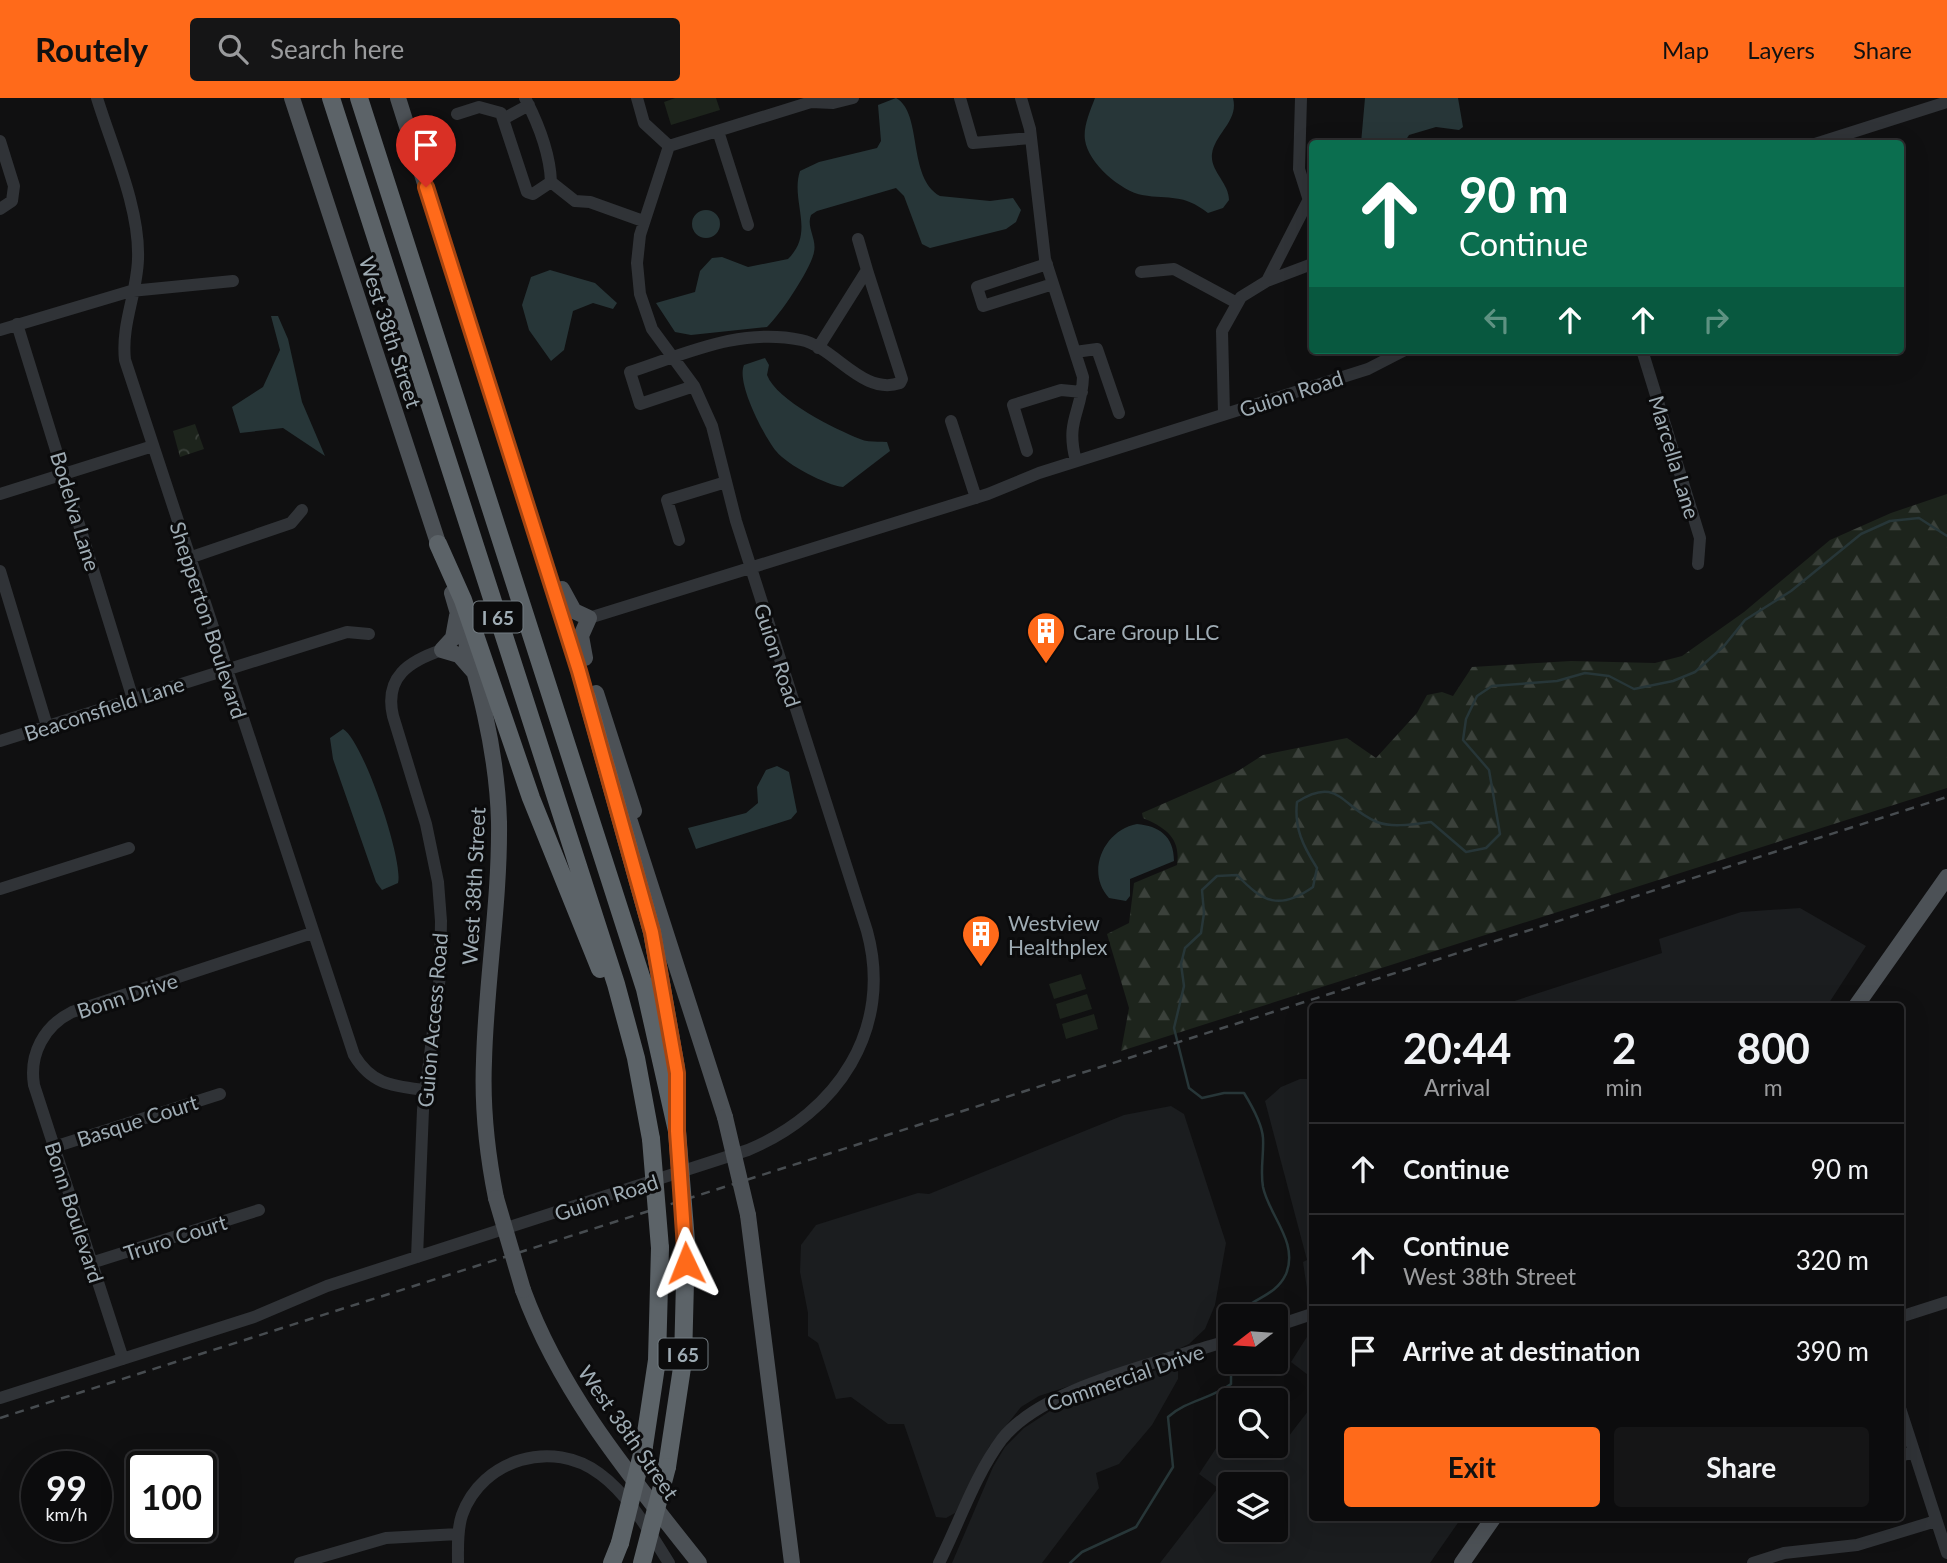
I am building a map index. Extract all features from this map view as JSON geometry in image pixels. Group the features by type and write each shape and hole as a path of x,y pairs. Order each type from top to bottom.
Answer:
{"highway":[{"name":"I 65","path":"331,98 616,984 636,1058 651,1139 660,1248 657,1360 644,1446 620,1543 611,1563"},
{"name":"I 65","path":"359,98 645,989 677,1131 686,1241 683,1361 667,1467 642,1563"},
{"path":"438,544 463,600 531,798 636,1058"},
{"path":"587,698 652,932 677,1073 677,1131"}],"main road":[{"name":"West 38th Street","path":"292,98 438,544 478,677 491,741 499,819 484,1063 485,1127 496,1198 523,1290 542,1336 579,1405 699,1563"},
{"path":"398,98 587,698 649,878 725,1117 748,1215 792,1563"},
{"path":"539,539 568,602 579,615 589,618 582,630 582,647 637,821 649,878"},
{"path":"458,611 454,634 442,650 462,657 478,677"},
{"path":"1858,1003 1947,877"},
{"path":"1462,1563 1491,1521"}],"street":[{"name":"Shepperton Boulevard","path":"97,98 137,227 138,262 122,337 125,360 224,668 354,1055 364,1072 397,1087 425,1090"},
{"path":"637,98 644,123 668,146"},
{"path":"668,146 811,100 833,103 853,98"},
{"path":"960,98 973,143 1031,138"},
{"path":"1021,98 1031,138 1047,264 1083,377 1082,392 1071,426 1076,461"},
{"path":"1301,98 1299,169 1309,201"},
{"path":"505,118 527,102 548,160 547,184"},
{"path":"1828,140 1947,102"},
{"path":"457,114 479,107 498,111 505,118 527,192 533,194 547,184"},
{"path":"718,131 748,225"},
{"path":"0,141 14,186 12,201 0,209"},
{"path":"668,146 643,221 636,263 640,294 653,329 694,386 712,426 750,567"},
{"path":"547,184 570,198 590,202 643,221"},
{"path":"1267,281 1309,206"},
{"path":"694,386 640,404 630,372 713,344 755,337 801,340 872,382 885,386 901,382 858,239"},
{"path":"1047,264 977,287 983,306 1054,284"},
{"path":"1224,414 1221,336 1237,303 1245,293 1267,281 1309,265"},
{"path":"1141,272 1174,269 1237,303"},
{"path":"818,348 867,270"},
{"path":"0,330 131,291 233,281"},
{"name":"Bodelva Lane","path":"17,324 133,699"},
{"path":"1075,352 1097,349 1119,413"},
{"name":"Guion Road","path":"589,618 976,498 1076,461 1368,369 1397,354"},
{"name":"Marcella Lane","path":"1643,354 1700,538 1698,564"},
{"path":"1027,451 1013,405 1061,390 1082,392"},
{"path":"951,421 976,498"},
{"path":"0,494 153,446"},
{"path":"680,540 667,500 726,482"},
{"path":"189,558 291,523 302,510"},
{"name":"Guion Road","path":"0,1398 254,1317 327,1286 764,1144 813,1112 841,1082 857,1052 872,995 870,945 750,567"},
{"path":"0,571 47,726"},
{"name":"Beaconsfield Lane","path":"0,741 224,668 347,632 369,634"},
{"name":"Guion Access Road","path":"417,1257 425,1090 440,976 439,891 426,824 393,716 390,697 393,684 404,668 442,650"},
{"path":"0,889 129,848"},
{"name":"Bonn Drive","path":"33,1064 46,1032 68,1014 312,933"},
{"name":"Bonn Boulevard","path":"33,1064 34,1085 123,1359"},
{"name":"Basque Court","path":"54,1147 220,1094"},
{"name":"Truro Court","path":"91,1263 259,1210"},
{"path":"1904,1316 1947,1302"},
{"path":"1288,1322 1307,1316"},
{"name":"Commercial Drive","path":"939,1563 993,1452 1024,1417 1066,1393 1218,1344"},
{"path":"1904,1421 1947,1553"},
{"path":"1904,1455 1914,1452"},
{"path":"458,1563 458,1534 466,1505 488,1477 522,1459 556,1456 582,1463 608,1480 669,1563"},
{"path":"1753,1563 1857,1545 1936,1521"},
{"path":"300,1563 386,1538 458,1534"}],"shaded area":[{"path":"896,98 910,117 923,175 930,187 940,196 990,201 1013,198 1021,210 1016,222 1006,229 930,248 922,244 904,196 896,188 817,211 811,215 810,220 815,247 812,260 794,291 767,327 691,335 675,332 656,303 695,292 700,271 712,258 722,257 748,267 788,259 800,238 800,171 819,162 877,148 881,141 878,105"},
{"path":"1095,98 1233,98 1233,114 1212,154 1214,166 1228,194 1229,200 1223,208 1208,213 1191,202 1142,195 1125,188 1107,175 1092,158 1085,140 1086,124"},
{"path":"1365,98 1458,98 1463,127 1459,130 1436,127 1409,135 1406,140 1361,140"},
{"path":"706,210 716,214 720,224 716,234 706,238 696,234 692,224 696,214"},
{"path":"550,270 595,283 617,303 613,309 593,303 573,311 564,350 551,361 529,330 522,305 531,277"},
{"path":"271,316 278,316 288,339 302,402 325,456 283,428 240,433 232,407 263,387 280,350"},
{"path":"765,358 769,365 767,375 773,385 794,404 860,439 887,442 890,451 843,487 817,478 789,462 776,451 765,434 744,384 744,365"},
{"path":"343,729 361,755 371,777 395,851 398,883 382,890 376,882 333,759 330,738"},
{"path":"777,766 789,772 797,812 791,819 696,849 688,828 746,813 758,803 757,787 766,770"},
{"path":"1137,824 1152,827 1164,834 1171,845 1174,861 1130,879 1130,896 1126,901 1109,898 1102,888 1099,876 1102,854 1115,834"},
{"path":"1800,908 1866,946 1829,1003 1508,1003 1662,953 1659,939 1741,912"},
{"path":"1300,1079 1309,1079 1309,1296 1303,1262 1307,1260 1265,1101 1281,1087"},
{"path":"1171,1106 1184,1114 1226,1243 1215,1305 1205,1329 1189,1344 1170,1353 1039,1396 1021,1407 989,1447 955,1513 946,1518 936,1517 904,1424 888,1424 851,1397 836,1399 818,1343 808,1336 808,1313 800,1272 801,1245 816,1225 918,1193 929,1194 1124,1115"},
{"path":"1309,1334 1309,1376 1291,1362"},
{"path":"1178,1363 1178,1379 1152,1425 1119,1464 1096,1473 1099,1488 1042,1563 952,1563 993,1467 1005,1447 1024,1428 1070,1398"},
{"path":"1309,1410 1309,1521 1459,1521 1430,1563 1160,1563 1218,1488 1199,1474 1218,1445 1218,1458 1288,1458 1288,1437"}],"green space":[{"path":"675,98 716,98 720,110 671,125 664,102"},
{"path":"195,424 204,449 180,457 173,431"},
{"path":"1947,494 1947,788 1121,1051 1129,1008 1107,934 1129,923 1134,883 1177,865 1178,856 1170,835 1143,818 1142,813 1238,771 1263,755 1347,738 1376,758 1417,713 1427,695 1442,692 1453,696 1472,667 1571,661 1655,663 1682,656 1744,612 1830,540 1891,513"},
{"path":"1081,974 1086,989 1054,999 1049,984"},
{"path":"1087,994 1092,1009 1060,1019 1056,1004"},
{"path":"1094,1014 1098,1029 1066,1039 1062,1024"}],"waterway":[{"path":"1251,1304 1281,1282 1286,1274 1289,1251 1263,1187 1263,1138 1253,1109 1244,1093 1224,1093 1202,1098 1189,1088 1174,1028 1184,986 1181,964 1185,948 1201,933 1204,913 1202,890 1217,876 1237,875 1255,892 1272,900 1290,899 1313,887 1317,868 1301,836 1297,820 1297,802 1322,792 1340,797 1377,822 1396,825 1431,822 1466,852 1486,848 1500,834 1489,770 1463,740 1466,719 1477,696 1492,686 1557,681 1585,673 1609,676 1634,689 1673,681 1695,672 1724,646 1745,620 1791,591 1861,534 1890,521 1919,518 1947,536"},
{"path":"1070,1563 1082,1552 1136,1527 1173,1467 1168,1417 1231,1384 1231,1374"}],"railway":[{"path":"0,1418 1947,797"}],"place":[{"name":"Care Group LLC","path":"1046,665"},
{"name":"Westview Healthplex","path":"981,968"}],"route":[{"path":"426,187 539,539 652,932 677,1073 677,1131 683,1185 686,1263"}]}
